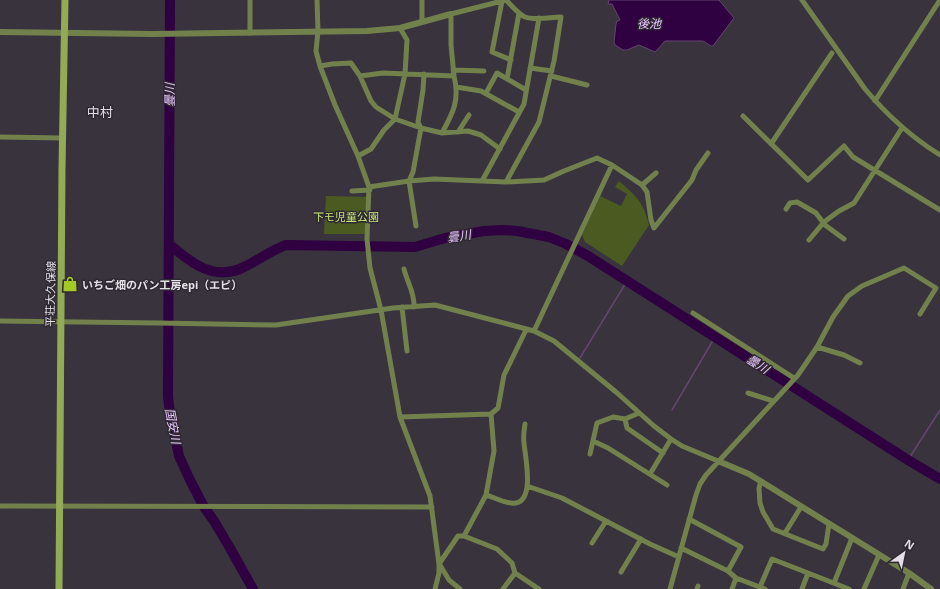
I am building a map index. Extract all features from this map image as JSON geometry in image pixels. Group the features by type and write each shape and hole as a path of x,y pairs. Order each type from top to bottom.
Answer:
{"main road":[{"name":"平荘大久保線","path":"58,589 65,0"}],"street":[{"path":"250,0 250,33"},
{"path":"318,0 318,32 316,51 320,66 335,105 358,156 369,189 367,239 370,268 381,310 400,417 430,496 439,564 439,573 435,589"},
{"path":"422,0 422,21"},
{"path":"0,32 186,34 318,32 400,28 504,0"},
{"path":"504,0 526,17 561,17 551,74 539,122 506,182"},
{"path":"504,0 492,52 511,60"},
{"path":"802,0 875,101 902,128 922,144 940,155"},
{"path":"875,101 940,0"},
{"path":"507,79 519,13"},
{"path":"442,133 454,110 456,86 450,33 452,14"},
{"path":"482,181 524,104 539,18"},
{"path":"358,156 371,149 384,130 395,119 405,74 407,40 400,28"},
{"path":"771,144 832,53"},
{"path":"320,66 351,63 360,76 371,102 395,119 421,128 442,133 468,131 480,135 500,149"},
{"path":"530,68 587,86"},
{"path":"453,70 484,71"},
{"path":"486,93 497,73 526,90"},
{"path":"360,76 383,74 424,74 454,76"},
{"path":"416,226 409,181 413,172 421,128 418,122 424,74"},
{"path":"456,86 486,93 519,112"},
{"path":"458,132 469,115"},
{"path":"743,116 808,180 844,146 853,157 940,210"},
{"path":"809,240 824,222 839,211 854,203 902,128"},
{"path":"0,137 63,138"},
{"path":"352,191 409,181 434,179 506,182 544,180 564,170 581,165 596,158 642,185 647,192 654,228 692,180 696,170 708,153"},
{"path":"534,331 612,166"},
{"path":"642,185 656,173"},
{"path":"786,209 790,203 798,202 816,213 825,225 844,240"},
{"path":"670,589 700,484 718,461 794,379 817,347 848,296 862,286 904,268 936,288 920,314"},
{"path":"404,269 413,294 414,306"},
{"path":"0,321 177,323 276,326 402,307 436,306 534,331 554,341 671,439 682,446 749,474 909,572 931,589"},
{"path":"402,307 407,351"},
{"path":"693,313 794,379"},
{"path":"400,417 491,414 498,408 504,375 526,330"},
{"path":"817,347 844,355 860,363"},
{"path":"748,393 772,401"},
{"path":"590,454 597,423 613,417 625,419 639,413"},
{"path":"464,536 486,495 494,451 491,414"},
{"path":"625,419 627,428 663,453"},
{"path":"486,495 515,503 521,501 525,497 527,486 527,466 523,435 525,424"},
{"path":"650,474 671,439"},
{"path":"593,441 608,448 667,485"},
{"path":"761,481 760,503 773,529 822,549 826,544 829,524"},
{"path":"527,486 562,498 679,557"},
{"path":"0,506 432,507"},
{"path":"785,533 801,507"},
{"path":"689,519 741,547 728,571"},
{"path":"592,543 606,521"},
{"path":"439,564 458,536 464,536 497,549 512,563 515,573 539,589"},
{"path":"834,583 852,538"},
{"path":"621,572 622,565 641,539"},
{"path":"681,548 728,571 736,578 763,588 772,558 849,589"},
{"path":"864,589 879,555"},
{"path":"439,564 449,580 460,589"},
{"path":"903,589 909,572"},
{"path":"503,589 515,573"},
{"path":"802,589 808,573"},
{"path":"732,589 736,578"}],"green space":[{"path":"619,181 642,205 649,225 622,266 585,242 582,235 600,196 621,206 627,194 615,187"},
{"name":"下モ児童公園","path":"326,196 369,197 365,234 324,234"}],"water":[{"name":"後池","path":"609,0 719,0 734,18 713,46 703,41 665,41 655,52 639,45 623,50 615,45 614,42 616,24 617,21 620,20 612,4 608,4"}],"waterway":[{"name":"国安川","path":"170,0 168,397 170,413 179,456 190,480 204,507 214,521 253,589"},
{"name":"曇川","path":"169,244 195,264 214,272 224,272 235,271 286,245 415,247 445,238 484,231 503,230 549,237 588,256 940,479"},
{"path":"580,358 627,281"},
{"path":"672,410 715,337"},
{"path":"908,460 940,410"}],"place":[{"name":"いちご畑のパン工房epi（エピ）","path":"70,284"}],"district":[{"name":"中村","path":"100,112"}]}
